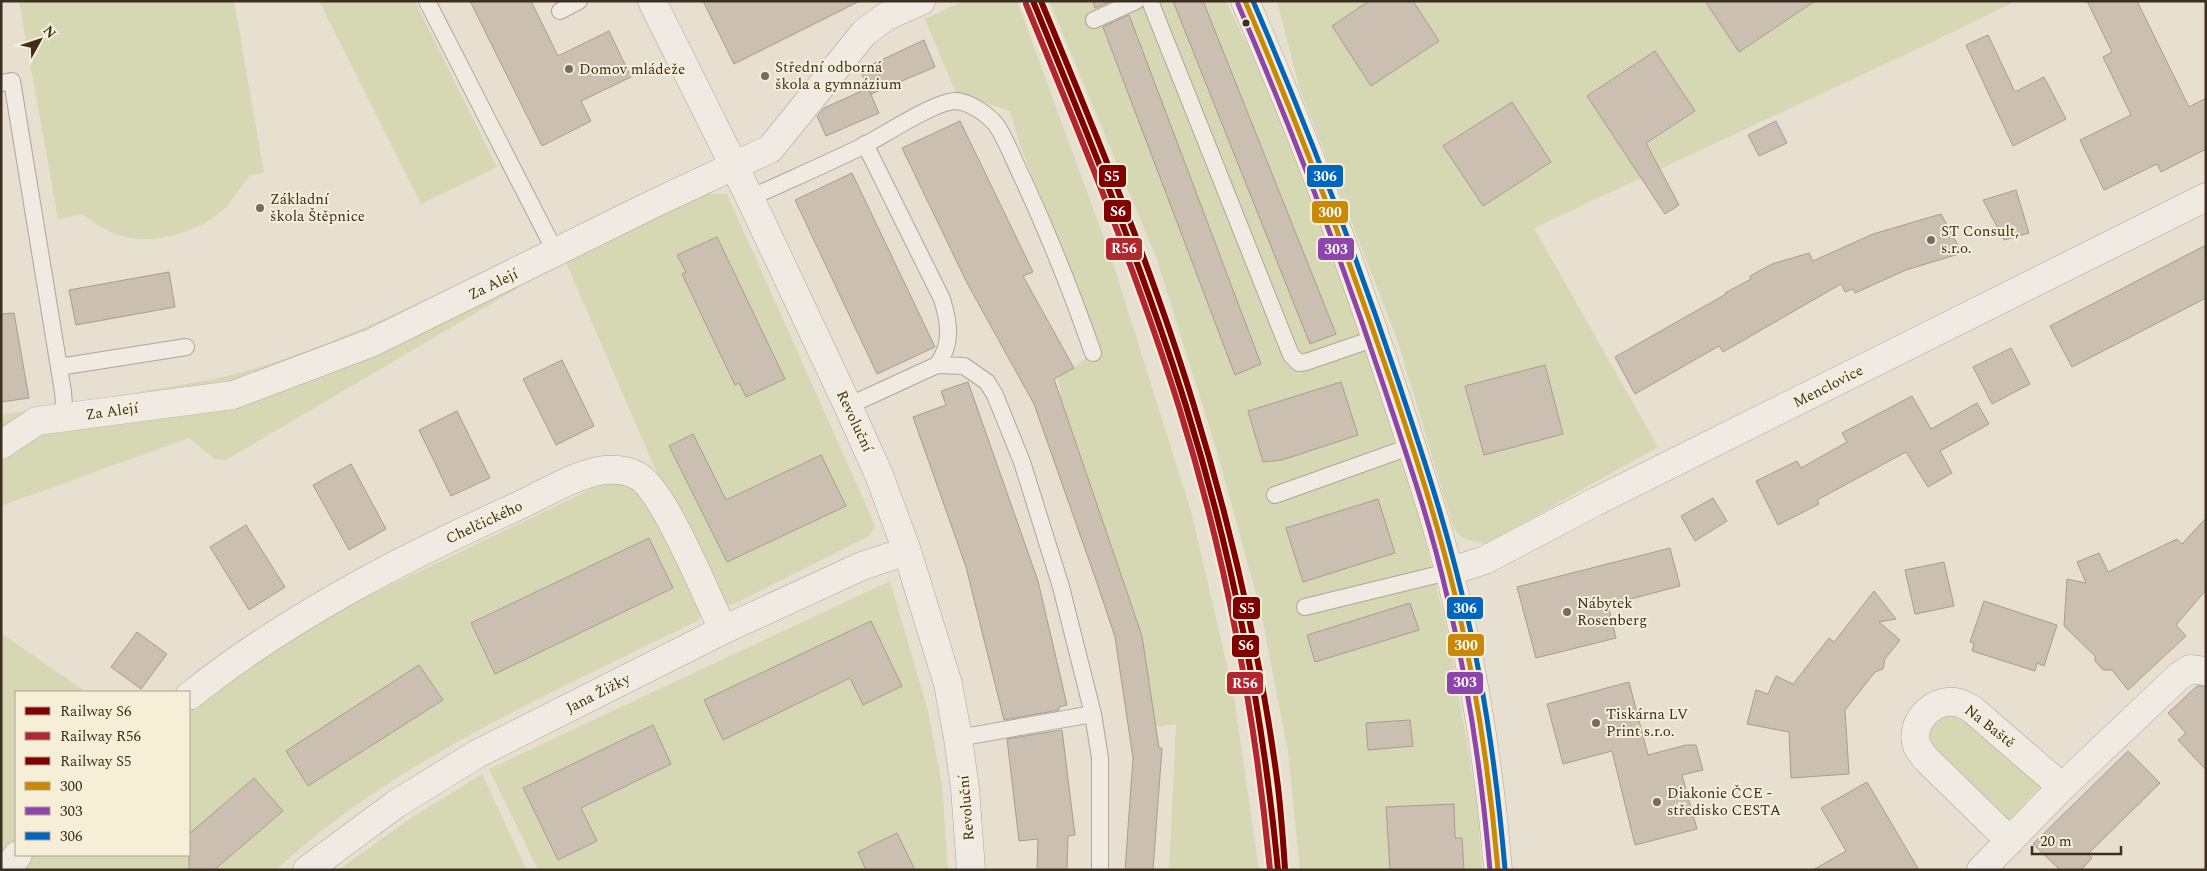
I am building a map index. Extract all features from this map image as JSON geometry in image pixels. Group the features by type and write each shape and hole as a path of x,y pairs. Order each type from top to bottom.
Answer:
{"street":[{"name":"Revoluční","path":"652,1 750,198 848,406 879,475 907,550 948,684 958,738 971,870"},
{"name":"Za Alejí","path":"1,445 37,421 65,419 233,395 371,343 653,204 760,155 778,141 864,33 885,17 922,1"},
{"path":"1245,1 1320,182 1362,296 1412,446 1461,621 1484,750 1498,870"},
{"name":"Menclovice","path":"1448,572 1485,560 1604,498 2206,196"},
{"name":"Chelčického","path":"190,695 226,667 274,635 367,581 468,529 574,480 604,470 623,470 638,476 652,489 666,511 723,630"},
{"name":"Jana Žižky","path":"307,870 396,804 477,754 723,630 862,566 907,550"},
{"path":"1981,870 2062,787 2178,677 2190,669 2201,670"},
{"name":"Na Baště","path":"2010,841 1926,759 1917,745 1916,736 1920,720 1925,713 1939,704 1954,702 1963,704 1973,710 2062,787"},
{"path":"5,870 17,856"}],"lane":[{"path":"427,1 556,253"},
{"path":"560,11 579,1"},
{"path":"1094,20 1136,1"},
{"path":"1150,1 1291,355 1300,363 1306,362 1376,338"},
{"path":"1,82 12,81 65,419"},
{"path":"750,198 866,144 946,103 957,101 986,114 997,126 1034,203 1066,278 1093,353"},
{"path":"866,144 942,298 948,320 948,342 944,355 937,365"},
{"path":"58,367 186,347"},
{"path":"848,406 937,365 964,366 987,382 995,395 1022,462 1055,570 1093,714 1100,758 1100,870"},
{"path":"1275,496 1412,446"},
{"path":"1305,607 1448,572"},
{"path":"958,738 1093,714"}],"green space":[{"path":"19,1 234,1 264,173 250,175 227,206 219,213 199,226 176,235 153,239 126,237 103,228 82,214 58,219"},
{"path":"319,1 415,1 497,167 421,204"},
{"path":"963,1 1017,1 1111,257 1191,511 1233,691 1259,870 1169,870 1176,724 1155,727 1143,642 1137,621 1060,395 1058,377 1074,368 1099,347 1020,145 1010,111 956,93 925,19"},
{"path":"1049,1 1226,1 1271,94 1308,190 1373,366 1416,503 1449,639 1477,802 1482,870 1300,870 1288,752 1261,612 1216,448 1156,257"},
{"path":"1277,1 2016,1 1534,228 1658,447 1485,544 1464,538 1454,529 1397,339 1299,87"},
{"path":"692,193 727,194 875,525 869,536 730,606 721,601 662,485 565,260"},
{"path":"511,259 518,288 226,460 215,459 189,438 1,506 1,415 210,380 250,370 364,328"},
{"path":"608,481 626,484 643,493 702,609 699,620 533,701 424,761 372,794 322,830 276,870 1,870 1,633 85,691 15,691 15,856 190,856 190,705 366,589 372,594"},
{"path":"890,581 928,711 942,785 948,870 538,870 489,769"},
{"path":"1958,713 2041,786 2008,821 1930,752 1927,727 1933,719"},
{"path":"482,774 527,870 338,870 411,818"}],"building":[{"path":"470,1 531,1 558,56 609,31 631,77 581,101 591,121 542,146"},
{"path":"703,1 860,1 734,64"},
{"path":"1093,1 1111,1 1095,8"},
{"path":"1173,1 1203,1 1336,334 1310,344"},
{"path":"1369,1 1413,1 1439,41 1371,86 1332,26"},
{"path":"1705,1 1815,1 1739,52"},
{"path":"2087,1 2137,1 2189,107 2206,98 2206,149 2161,172 2157,164 2104,190 2080,140 2131,115 2103,57 2112,52"},
{"path":"1129,15 1261,364 1235,375 1103,27"},
{"path":"1988,35 2015,92 2044,77 2066,119 2013,146 1966,45"},
{"path":"924,40 935,67 871,94 860,70"},
{"path":"1655,51 1695,111 1646,143 1679,205 1665,214 1587,96"},
{"path":"868,88 879,113 826,136 817,116 824,108"},
{"path":"1512,102 1551,162 1483,206 1443,146"},
{"path":"960,121 1033,272 1023,276 1074,368 1054,379 1142,636 1159,748 1162,748 1153,870 1125,870 1133,758 1115,637 1097,583 1034,404 967,283 902,148"},
{"path":"1776,121 1787,143 1759,156 1748,135"},
{"path":"852,173 935,347 877,374 795,200"},
{"path":"2016,190 2029,233 2004,240 1983,200"},
{"path":"1941,214 1962,253 1906,270 1855,293 1853,289 1845,292 1841,284 1723,352 1719,346 1635,394 1615,357 1726,294 1751,279 1750,276 1772,264 1809,253 1813,261 1873,234"},
{"path":"717,237 785,379 746,397 739,383 735,385 682,274 686,272 677,255"},
{"path":"2206,245 2206,298 2072,367 2050,326"},
{"path":"169,272 175,307 76,325 69,290"},
{"path":"14,313 29,398 1,402 1,314"},
{"path":"2011,348 2030,384 1992,404 1973,367"},
{"path":"562,360 594,426 556,445 523,379"},
{"path":"1545,365 1563,434 1484,455 1465,386"},
{"path":"968,382 1038,581 1067,705 1059,707 1059,710 1004,720 966,567 913,417 946,405 941,391"},
{"path":"1341,382 1358,435 1282,460 1263,462 1248,411"},
{"path":"1912,396 1931,429 1977,403 1989,424 1940,451 1952,473 1928,487 1906,452 1817,500 1819,504 1778,525 1756,481 1797,461 1801,468 1847,442 1842,433"},
{"path":"457,411 490,478 451,496 419,430"},
{"path":"693,434 726,500 821,455 846,506 727,562 669,446"},
{"path":"351,464 386,529 349,550 313,485"},
{"path":"1713,498 1727,521 1695,541 1681,516"},
{"path":"1378,499 1395,553 1303,582 1286,528"},
{"path":"2206,518 2206,590 2176,625 2186,636 2128,690 2112,670 2103,670 2095,661 2095,656 2064,626 2067,579 2086,583 2077,562 2099,553 2108,572 2177,539 2182,544"},
{"path":"246,525 285,587 249,610 210,547"},
{"path":"649,538 673,588 495,674 471,623"},
{"name":"Nábytek Rosenberg","path":"1670,548 1680,586 1608,605 1616,638 1536,658 1517,587"},
{"path":"1944,562 1954,606 1915,614 1905,570"},
{"path":"1874,591 1896,619 1879,622 1900,640 1885,659 1883,669 1875,672 1845,710 1849,774 1791,778 1789,732 1747,724 1756,690 1768,694 1776,676 1793,684 1829,638 1834,642"},
{"path":"1984,601 2057,625 2044,666 2037,663 2035,671 1972,651 1974,643 1970,642"},
{"path":"1410,603 1419,630 1315,662 1307,635"},
{"path":"871,621 902,686 863,705 850,678 723,740 704,700"},
{"path":"137,632 167,654 141,689 111,667"},
{"path":"419,665 443,700 308,786 286,751"},
{"path":"1629,682 1648,755 1686,745 1696,745 1703,770 1682,775 1697,829 1635,845 1612,751 1563,764 1547,704"},
{"path":"2197,686 2206,686 2206,770 2178,740 2186,733 2168,713"},
{"path":"1410,720 1413,746 1368,750 1366,723"},
{"path":"653,725 671,764 581,808 597,841 558,860 523,788"},
{"path":"1062,730 1075,835 1068,836 1067,870 1037,870 1038,839 1019,841 1007,739"},
{"path":"2128,751 2160,783 2088,854 2092,858 2081,870 2060,870 2033,844"},
{"path":"254,778 283,811 214,870 189,870 190,833"},
{"path":"1867,782 1919,870 1813,870 1846,851 1821,808"},
{"path":"1454,804 1455,838 1462,838 1464,870 1390,870 1386,807"},
{"path":"897,833 915,870 866,870 858,852"}],"rail line":[{"name":"S6","path":"1033,1 1152,303 1203,463 1232,578 1255,694 1272,811 1278,870"},
{"name":"S5","path":"1041,1 1103,151 1142,252 1178,354 1220,498 1243,591 1262,685 1278,790 1285,869"},
{"name":"R56","path":"1026,4 1087,154 1145,305 1196,464 1224,578 1247,694 1264,811 1270,870"}],"transit line":[{"name":"300","path":"1245,1 1285,96 1340,240 1392,385 1434,516 1463,629 1476,697 1491,800 1498,870"},
{"name":"306","path":"1253,1 1311,142 1365,285 1440,511 1469,625 1483,694 1494,764 1505,869"},
{"name":"303","path":"1238,4 1297,146 1333,242 1368,338 1426,517 1441,569 1462,664 1479,766 1490,870"}],"place":[{"name":"Domov mládeže","path":"569,69"},
{"name":"Střední odborná škola a gymnázium","path":"765,76"},
{"name":"Základní škola Štěpnice","path":"260,208"},
{"name":"ST Consult, s.r.o.","path":"1931,240"},
{"name":"Nábytek Rosenberg","path":"1567,612"},
{"name":"Tiskárna LV Print s.r.o.","path":"1596,723"},
{"name":"Diakonie ČCE - středisko CESTA","path":"1657,802"}]}
